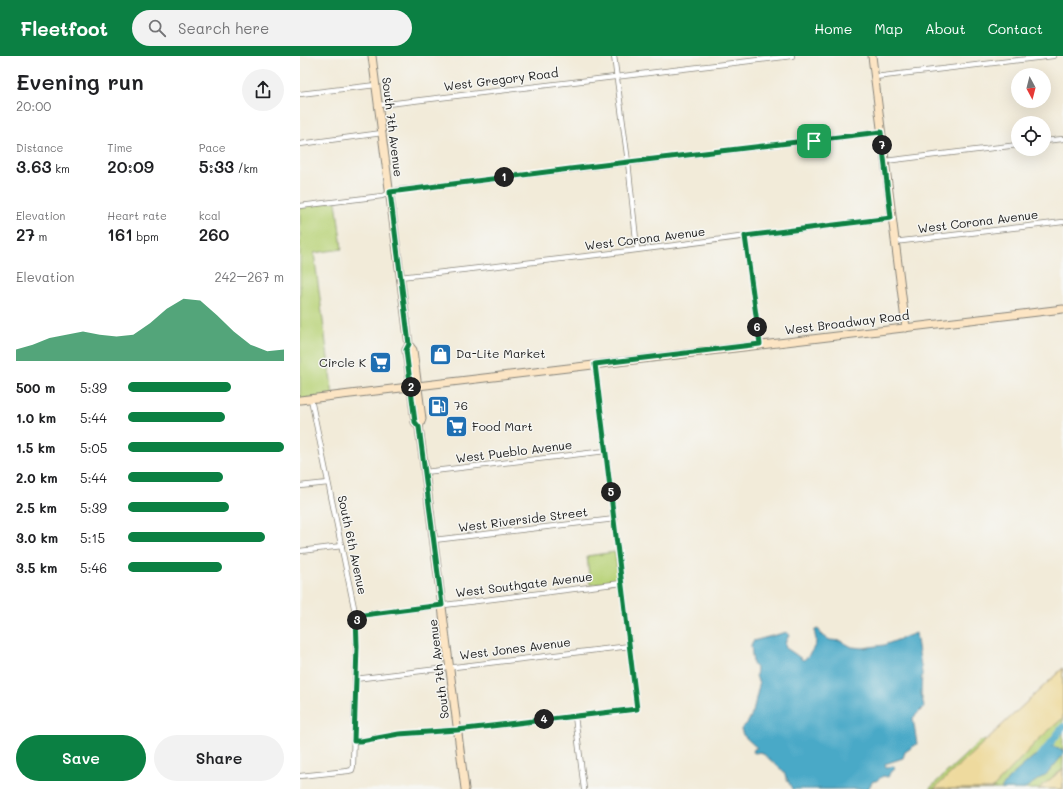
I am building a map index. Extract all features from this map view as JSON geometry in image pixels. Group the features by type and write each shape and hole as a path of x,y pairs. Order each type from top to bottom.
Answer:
{"main road":[{"name":"South 7th Avenue","path":"372,56 409,344 413,350 414,386 422,419 419,427 465,789"},
{"path":"872,56 891,218 906,328"},
{"name":"West Broadway Road","path":"300,400 1063,309"}],"street":[{"path":"614,56 628,162 637,249"},
{"name":"West Gregory Road","path":"379,104 792,56"},
{"path":"875,77 1052,56"},
{"path":"300,94 376,85"},
{"path":"300,206 382,196 390,192 881,132"},
{"path":"300,144 382,133"},
{"path":"1051,140 1063,139"},
{"path":"885,161 1011,146"},
{"name":"West Corona Avenue","path":"400,277 605,254 891,218"},
{"name":"West Corona Avenue","path":"894,242 1063,222"},
{"path":"745,236 760,344"},
{"path":"354,741 399,734 457,730 637,709 595,364"},
{"name":"South 6th Avenue","path":"300,776 352,770 354,741 357,622 311,399"},
{"name":"West Pueblo Avenue","path":"425,472 606,451"},
{"path":"300,486 328,483"},
{"name":"West Riverside Street","path":"434,540 614,519"},
{"path":"300,551 342,546"},
{"name":"West Southgate Avenue","path":"356,616 622,583"},
{"name":"West Jones Avenue","path":"355,679 630,646"},
{"path":"575,716 584,789"}],"green space":[{"path":"336,201 342,249 314,253 333,396 300,400 300,206"},
{"path":"615,552 619,581 590,585 587,556"},
{"path":"1063,677 1063,789 929,789 980,741 992,739"}],"sand":[{"path":"1063,668 1063,718 1039,739 992,789 934,789"},
{"path":"1063,769 1063,789 1038,789"}],"water":[{"path":"818,629 820,634 830,640 841,641 852,647 863,648 884,645 916,633 922,673 921,694 924,707 913,718 917,744 905,752 903,758 885,764 886,767 894,766 895,769 888,777 883,776 876,781 873,781 868,789 792,789 783,771 761,752 753,752 754,749 757,748 743,735 741,729 748,722 753,712 759,685 756,675 757,670 753,664 751,645 753,641 787,632 789,635 785,643 786,648 803,660 809,655 815,646 815,630"},
{"path":"1053,746 1063,750 1063,755 1048,773 1024,789 1001,789 1008,779 1033,757"}],"waterway":[{"path":"1039,758 1063,727"}],"place":[{"name":"Da-Lite Market","path":"441,354"},
{"name":"Circle K","path":"381,363"},
{"name":"76","path":"439,406"},
{"name":"Food Mart","path":"456,427"}],"route":[{"path":"881,132 891,218 745,236 760,344 595,364 637,709 431,733 399,734 375,739 354,741 357,646 356,616 442,605 419,427 415,422 406,350 409,344 390,192 628,162 814,141 881,132"}]}
